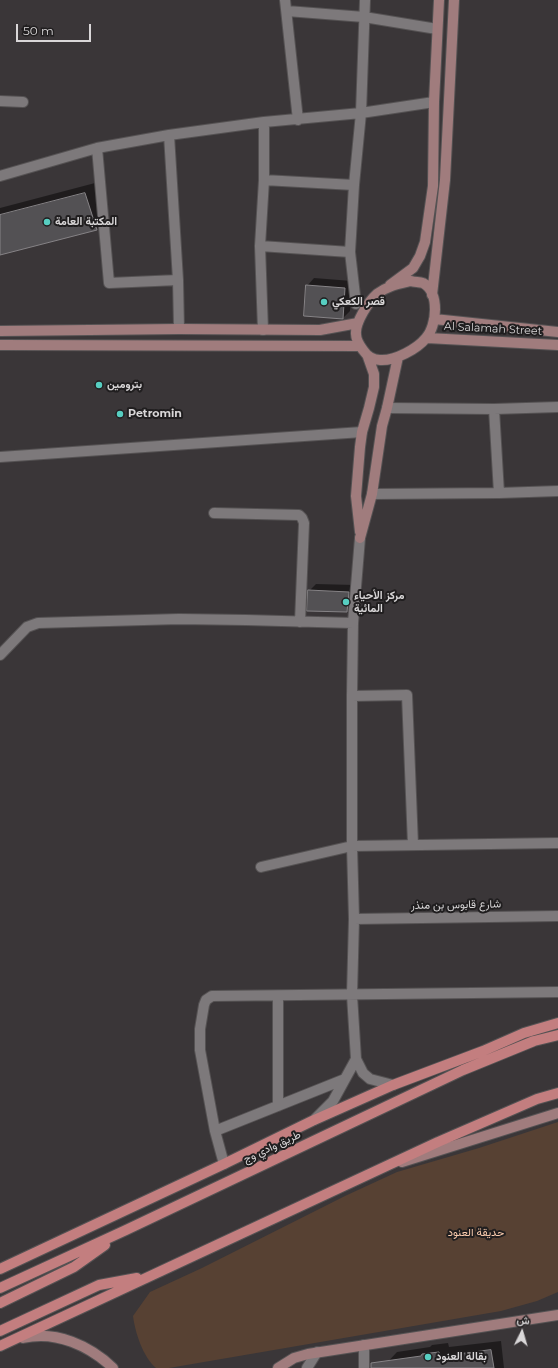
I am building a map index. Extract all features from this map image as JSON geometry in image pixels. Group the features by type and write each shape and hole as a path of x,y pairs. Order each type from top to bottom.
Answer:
{"main road":[{"path":"0,1268 393,1085 483,1051 524,1033 558,1023"},
{"name":"طريق وادي وج","path":"0,1288 463,1070 534,1041 558,1036"},
{"path":"0,1346 438,1142 530,1102 558,1093"},
{"path":"0,1304 74,1267 126,1230"},
{"path":"0,1331 99,1285 152,1275"}],"street":[{"path":"285,0 298,120"},
{"path":"356,304 350,252 360,113 365,0"},
{"path":"393,1085 370,1079 362,1072 356,1059 352,995 354,919 352,846 353,623 360,538 356,496 362,432 374,387 374,374 368,357 360,346 356,334 358,323 367,306 376,295 413,268 420,256 425,242 433,186 434,102 439,0"},
{"path":"432,295 445,180 454,0"},
{"path":"287,11 364,17 437,29"},
{"path":"0,101 23,102"},
{"path":"0,176 97,148 169,135 264,122 360,113 434,102"},
{"path":"263,330 260,246 264,180 264,122"},
{"path":"169,135 178,280 179,328"},
{"path":"97,148 109,283 178,280"},
{"path":"264,180 354,185"},
{"path":"260,246 350,252"},
{"path":"368,357 380,360 398,356 415,348 427,338 433,326 435,311 434,300 429,289 422,283 411,281 390,285"},
{"name":"Al Salamah Street","path":"434,319 558,332"},
{"path":"0,331 179,328 320,330 358,323"},
{"path":"307,330 307,346"},
{"name":"Al Salamah Street","path":"427,338 558,345"},
{"path":"0,345 360,346"},
{"path":"360,538 372,494 382,426 388,408 398,356"},
{"path":"388,408 494,409 558,407"},
{"path":"494,409 499,493"},
{"path":"0,457 362,432"},
{"path":"372,494 558,491"},
{"path":"214,513 299,515 302,518 304,523 300,622"},
{"path":"0,655 27,627 38,622 179,619 353,623"},
{"path":"352,696 407,695 413,845"},
{"path":"261,867 352,846 558,843"},
{"name":"شارع قابوس بن منذر","path":"354,919 558,916"},
{"path":"224,1164 215,1131 200,1050 200,1029 204,1005 206,1000 212,996 278,997 558,992"},
{"path":"278,997 278,1106"},
{"path":"312,1122 333,1100 356,1059"},
{"path":"215,1131 345,1079"},
{"path":"383,1168 558,1113"},
{"path":"278,1368 294,1358 317,1352 558,1315"},
{"path":"14,1340 35,1335 54,1336 81,1345 101,1357 113,1368"},
{"path":"364,1345 364,1368"},
{"path":"307,1368 317,1352"}],"green space":[{"name":"حديقة العنود","path":"558,1122 558,1292 537,1301 501,1311 169,1368 156,1368 147,1357 138,1337 133,1316 150,1292 397,1172 479,1148"}],"building":[{"name":"المكتبة العامة","path":"85,193 97,230 0,255 0,215"},
{"name":"قصر الكعكي","path":"306,285 345,288 343,319 304,316"},
{"path":"308,590 349,592 347,612 307,611"},
{"path":"491,1350 494,1368 371,1368 371,1363 421,1356 422,1354 439,1352 440,1356"}],"place":[{"name":"المكتبة العامة","path":"47,222"},
{"name":"قصر الكعكي","path":"324,302"},
{"name":"بترومين","path":"99,385"},
{"name":"Petromin","path":"120,414"},
{"name":"مركز الأحياء المائية","path":"346,602"},
{"name":"بقالة العنود","path":"428,1357"}]}
